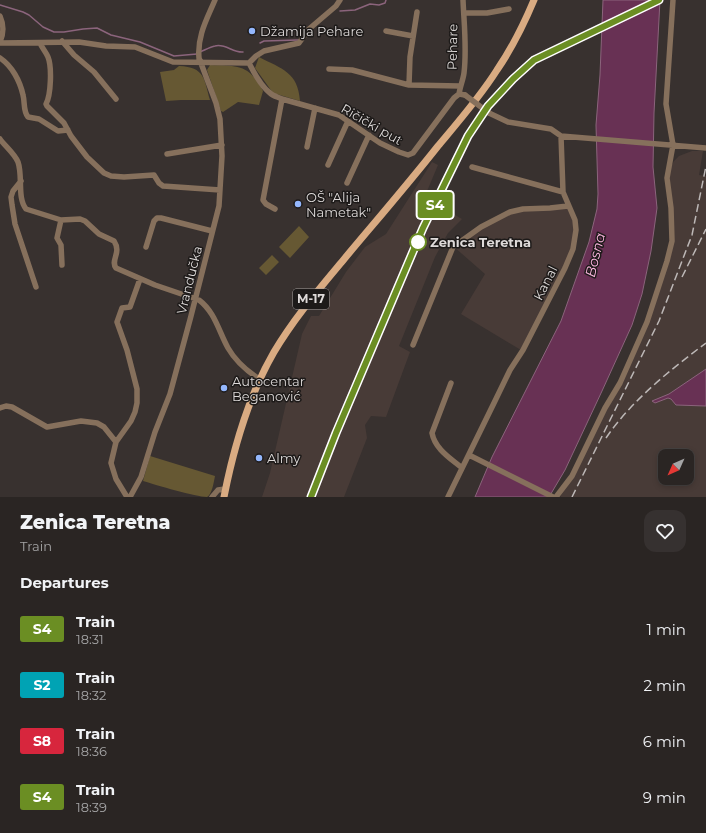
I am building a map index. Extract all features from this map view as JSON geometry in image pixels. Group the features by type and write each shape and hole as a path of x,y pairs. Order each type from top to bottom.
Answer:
{"main road":[{"name":"M-17","path":"224,493 241,428 260,379 283,337 303,309 426,162 484,88 512,46 534,0"}],"street":[{"path":"200,56 201,33 216,0"},
{"path":"0,16 3,28 0,42 78,42 106,46 135,47 173,62 200,56 249,63 264,51 299,43 309,29 336,6 340,0"},
{"name":"Pehare","path":"462,95 460,86 464,74 463,0"},
{"path":"556,497 572,476 605,408 620,383 647,322 672,241 671,208 667,178 673,145 666,104 674,0"},
{"path":"464,13 487,13 509,8"},
{"path":"410,85 410,57 417,12"},
{"path":"386,31 413,36"},
{"path":"62,41 74,55 94,72 116,99"},
{"path":"40,43 48,57 50,64 50,97 46,104 64,124 71,136 87,156 104,173 111,176 124,177 154,175 163,186 220,190"},
{"name":"Vrandučka","path":"130,497 140,476 170,394 219,206 222,145 220,119 216,102 200,56"},
{"path":"0,58 8,64 18,80 24,96 25,110 28,117 39,119 58,131 68,130"},
{"name":"Ričički put","path":"249,63 269,93 282,99 339,115 380,144 408,155 413,152 450,103 462,95"},
{"path":"330,69 352,70 410,85 460,86"},
{"path":"462,95 489,113 508,122 551,129 561,136 706,148"},
{"path":"275,209 266,204 263,200 282,99"},
{"path":"307,147 315,108"},
{"path":"328,165 348,121"},
{"path":"347,183 368,135"},
{"name":"Kanal","path":"448,497 510,370 529,338 573,249 576,230 575,220 563,192 561,136"},
{"path":"0,140 17,160 21,181 22,203 26,209 61,220 84,221 99,234 114,241 118,249 114,265 116,268 140,279 203,303 217,323 234,357 246,370 260,379"},
{"path":"167,154 222,145"},
{"path":"472,167 563,192"},
{"path":"21,181 13,191 11,197 12,205 15,224 36,287"},
{"path":"413,345 453,247 481,227 510,212 522,208 550,208 568,206"},
{"path":"146,247 154,221 157,218 212,231"},
{"path":"61,220 57,238 62,245 62,265"},
{"path":"127,497 116,479 111,463 116,442 131,421 135,412 137,389 132,365 117,322 122,308 130,307 140,279"},
{"path":"451,383 432,433 433,440 437,446 462,468"},
{"path":"0,408 6,406 12,407 47,427 81,421 97,423 104,427 116,442"},
{"path":"469,455 553,497"},
{"path":"212,497 218,490 224,493"}],"shaded area":[{"path":"259,57 282,69 292,77 299,91 300,101 273,93 255,68"},
{"path":"210,65 242,68 247,71 258,82 263,91 259,105 238,102 223,112 221,111 207,70"},
{"path":"179,66 188,67 199,72 204,80 210,100 166,101 160,72 174,70"},
{"path":"692,151 703,151 699,175 706,176 706,497 560,497 627,371 673,242 668,184 671,167 679,156"},
{"path":"432,162 438,165 425,196 462,219 448,233 435,257 399,346 410,352 386,417 371,416 365,425 367,438 344,497 262,497 270,473 302,334 311,316 319,316 346,272 365,247 386,234"},
{"path":"568,206 574,220 575,230 572,249 521,350 461,314 485,274 453,246 510,212"},
{"path":"299,226 309,237 290,258 279,247"},
{"path":"272,255 279,262 266,275 259,268"},
{"path":"150,456 215,476 209,496 202,496 143,481"}],"water":[{"name":"Bosna","path":"603,0 660,0 654,113 653,167 657,208 651,251 642,294 632,325 602,391 565,470 549,497 475,497 492,457 561,321 589,242 597,209 598,194 596,125"},
{"path":"706,369 706,406 676,405 671,399 668,398 655,403 652,401 669,394"}],"waterway":[{"path":"340,11 355,10 370,4 379,5 385,3 386,0"},
{"path":"0,5 23,12 43,27 54,32 97,28 111,35 140,42 174,56 197,54"},
{"path":"260,43 264,41 298,40"},
{"path":"200,52 219,45 243,52"}],"railway":[{"path":"311,497 336,433 423,228 468,137 488,105 534,60 659,0"},
{"path":"572,497 659,321 692,235 706,166"},
{"path":"682,277 706,229"},
{"path":"606,438 616,424 639,399 665,375 706,343"}],"train":[{"name":"S4","path":"311,497 336,433 423,228 468,136 488,106 513,79 534,60 659,0"}],"place":[{"name":"Džamija Pehare","path":"252,31"},
{"name":"OŠ \"Alija Nametak\"","path":"298,204"},
{"name":"Zenica Teretna","path":"418,242"},
{"name":"Autocentar Beganović","path":"224,388"},
{"name":"Almy","path":"259,458"}]}
